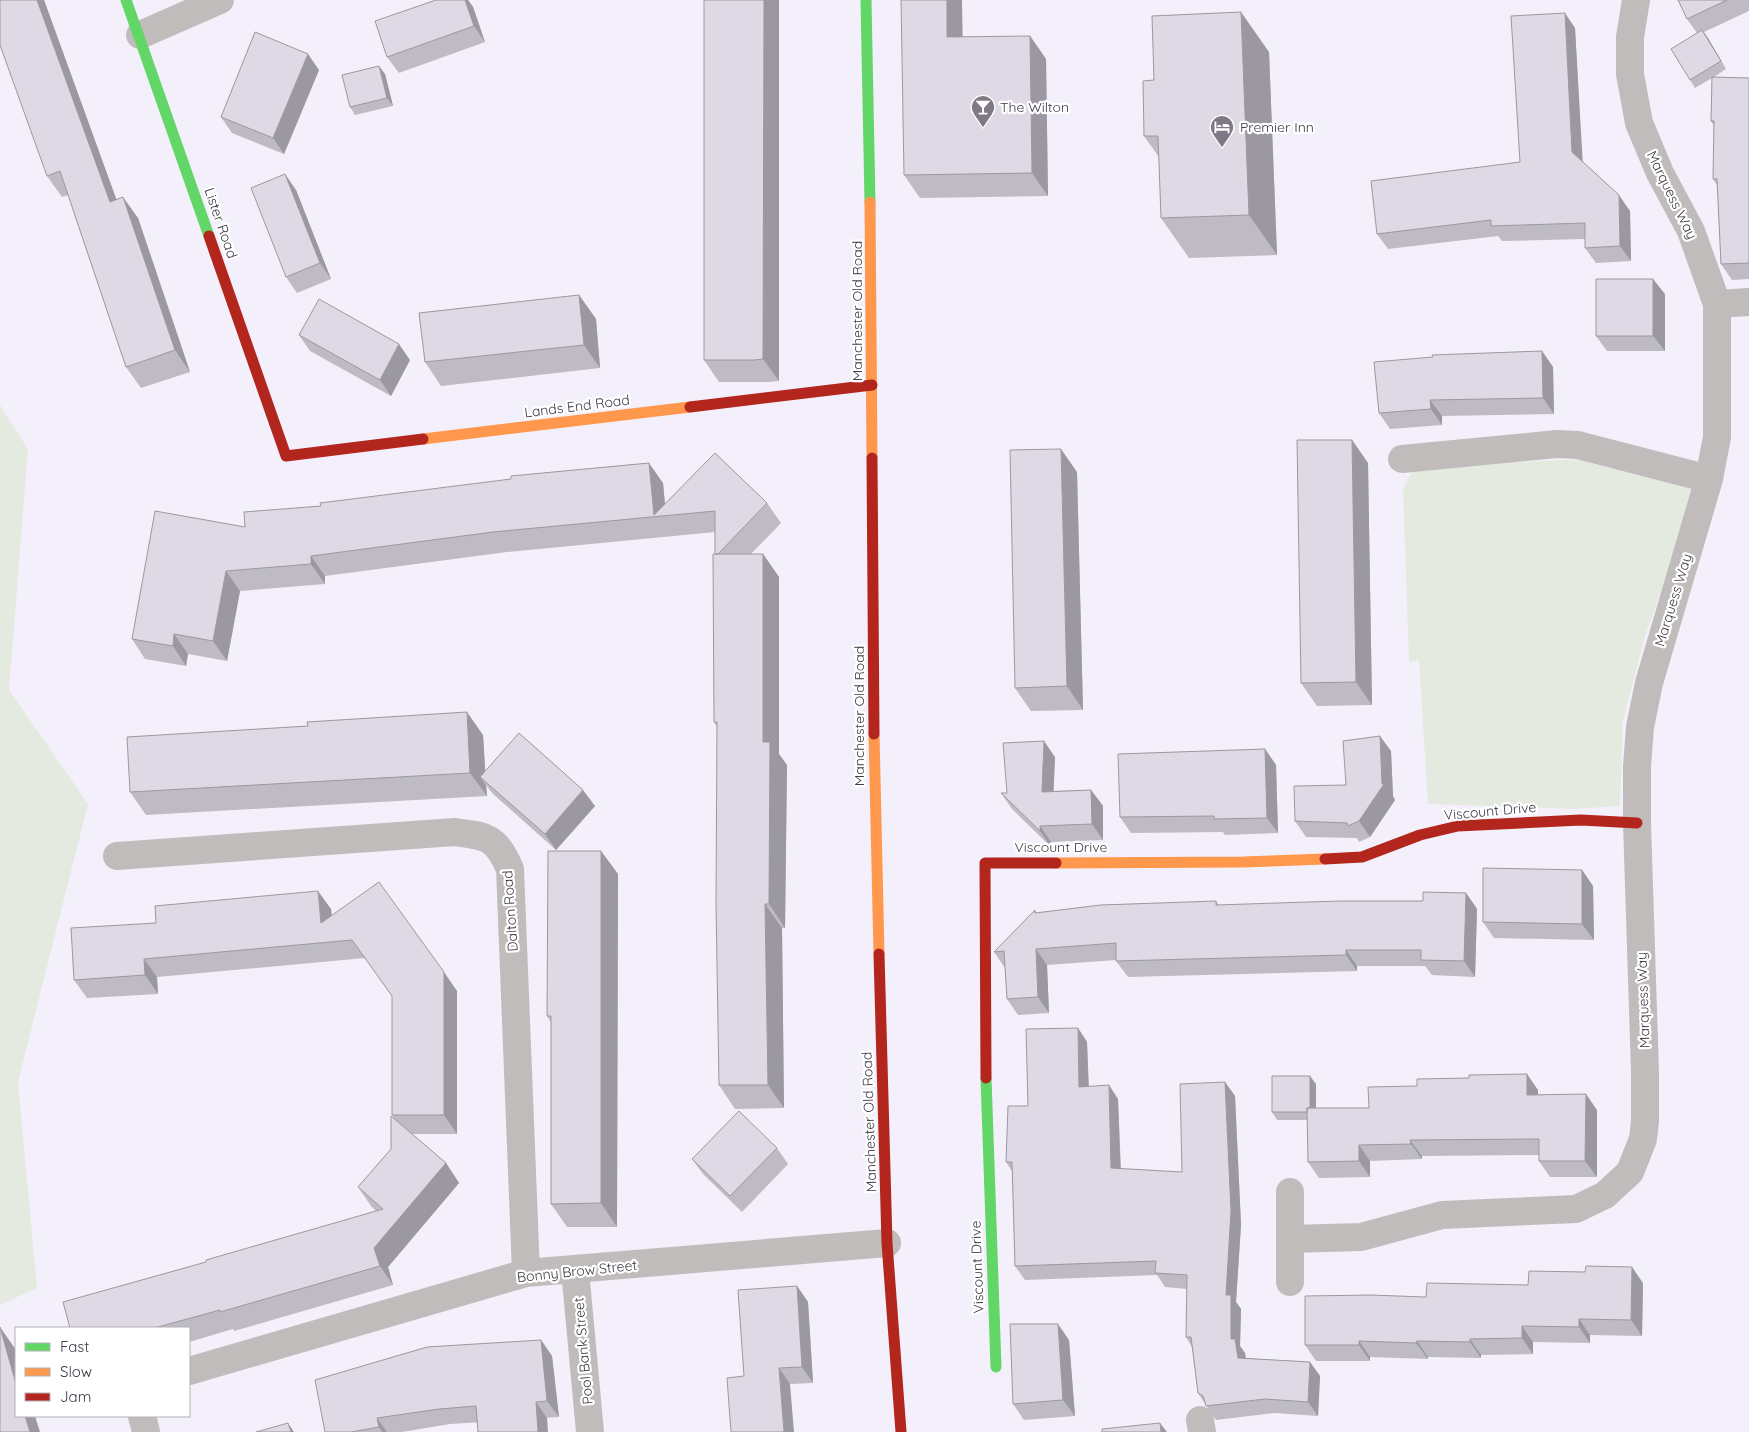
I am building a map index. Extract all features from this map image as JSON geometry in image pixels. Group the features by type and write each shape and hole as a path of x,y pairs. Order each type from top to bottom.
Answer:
{"street":[{"name":"Lister Road","path":"126,0 140,35 286,456"},
{"path":"140,35 220,0"},
{"name":"Manchester Old Road","path":"866,0 872,385 875,831 887,1243 901,1432"},
{"name":"Marquess Way","path":"1290,1239 1361,1236 1442,1215 1576,1209 1606,1195 1630,1172 1643,1139 1645,1102 1637,823 1638,746 1649,683 1709,479 1717,437 1717,304 1691,231 1660,174 1639,123 1630,74 1630,37 1636,0"},
{"path":"1717,304 1749,302"},
{"name":"Lands End Road","path":"286,456 872,385"},
{"path":"1402,459 1556,444 1578,445 1709,479"},
{"name":"Viscount Drive","path":"996,1367 986,1086 985,863 1243,862 1362,857 1420,835 1458,826 1581,820 1637,823"},
{"name":"Dalton Road","path":"117,856 455,832 484,836 502,850 510,869 526,1273"},
{"path":"1290,1192 1290,1282"},
{"name":"Bonny Brow Street","path":"190,1371 526,1273 887,1243"},
{"name":"Pool Bank Street","path":"575,1270 590,1432"},
{"path":"142,1417 146,1432"}],"shaded area":[{"path":"0,405 28,449 9,690 88,804 18,1082 37,1288 0,1305"},
{"path":"1585,459 1698,488 1645,636 1623,721 1620,806 1574,809 1428,804 1419,660 1409,662 1403,489 1412,472 1427,466"}],"building":[{"path":"0,0 37,0 110,202 123,197 175,350 126,367 60,171 47,176 0,45"},
{"path":"436,0 465,0 474,26 387,57 375,21"},
{"path":"704,0 764,0 763,359 704,360"},
{"name":"The Wilton","path":"901,0 947,0 947,37 1030,36 1032,173 904,175"},
{"path":"1678,0 1727,0 1687,19"},
{"path":"1241,12 1249,215 1161,218 1158,136 1144,136 1143,81 1154,80 1152,16"},
{"path":"1565,13 1572,152 1619,195 1620,246 1585,248 1585,223 1491,226 1491,220 1377,234 1371,181 1520,162 1511,16"},
{"path":"1702,30 1721,61 1690,80 1671,49"},
{"path":"255,32 308,54 273,138 221,117"},
{"path":"379,66 387,98 350,107 342,75"},
{"path":"1712,77 1749,78 1749,263 1721,264 1717,179 1713,179 1714,121 1711,121"},
{"path":"285,174 320,263 286,277 251,188"},
{"path":"1596,279 1653,279 1653,336 1596,336"},
{"path":"579,295 584,345 425,362 419,313"},
{"path":"319,299 399,344 380,380 299,335"},
{"path":"1542,351 1543,398 1430,400 1431,409 1379,413 1374,362 1433,357 1432,355"},
{"path":"1297,440 1352,440 1356,682 1301,683"},
{"path":"1061,449 1067,686 1015,688 1010,450"},
{"path":"715,453 767,503 718,554 715,554 715,511 493,532 311,556 311,564 226,571 213,641 174,634 173,646 132,639 155,511 245,527 244,512 321,506 320,503 511,479 511,476 649,463 654,515"},
{"path":"713,554 763,554 763,742 770,742 769,904 765,904 768,1085 719,1085 716,904 717,722 714,722"},
{"path":"467,712 470,773 130,792 127,737 308,726 307,722"},
{"path":"519,733 583,790 545,834 480,777"},
{"path":"1380,736 1382,784 1384,784 1359,821 1348,826 1347,823 1295,821 1294,786 1346,785 1343,741"},
{"path":"1044,741 1042,792 1091,790 1092,824 1040,826 1040,831 1001,793 1007,793 1003,743"},
{"path":"1265,749 1267,818 1214,819 1214,816 1120,817 1118,754"},
{"path":"548,851 601,851 601,1203 551,1204 551,1016 547,1016"},
{"path":"1483,868 1582,870 1582,924 1483,922"},
{"path":"379,882 444,972 444,1115 392,1115 392,996 352,940 144,959 145,975 74,980 71,928 156,923 155,906 318,891 321,923"},
{"path":"1423,892 1466,893 1464,961 1421,960 1421,950 1346,950 1346,955 1116,961 1116,943 1036,949 1038,997 1007,999 1004,951 994,952 1035,910 1035,913 1101,905 1216,901 1216,905 1339,901 1423,901"},
{"path":"1078,1028 1079,1087 1109,1085 1111,1168 1182,1172 1180,1084 1225,1082 1231,1211 1226,1295 1231,1295 1231,1339 1235,1339 1238,1358 1310,1362 1308,1402 1265,1399 1206,1406 1203,1396 1198,1393 1191,1337 1186,1337 1187,1275 1155,1273 1156,1261 1015,1266 1012,1162 1006,1162 1008,1106 1028,1106 1026,1029"},
{"path":"1527,1074 1527,1095 1586,1094 1585,1161 1539,1161 1539,1139 1410,1140 1411,1144 1359,1145 1359,1161 1308,1162 1307,1108 1369,1108 1368,1087 1417,1086 1417,1079 1469,1078 1469,1075"},
{"path":"1272,1076 1310,1076 1310,1108 1307,1108 1307,1112 1272,1112"},
{"path":"739,1111 777,1148 730,1196 692,1159"},
{"path":"391,1116 446,1163 374,1248 380,1266 220,1312 220,1310 158,1327 70,1327 63,1302 383,1209 358,1187 391,1149"},
{"path":"1586,1266 1632,1267 1631,1320 1579,1319 1579,1327 1522,1326 1522,1338 1470,1339 1470,1342 1359,1341 1359,1345 1305,1345 1305,1296 1370,1295 1426,1297 1427,1283 1528,1285 1529,1271 1585,1272"},
{"path":"797,1286 802,1367 779,1368 784,1432 731,1432 727,1378 744,1376 738,1290"},
{"path":"1010,1324 1058,1324 1063,1400 1013,1404"},
{"path":"0,1327 15,1380 15,1417 25,1417 30,1432 0,1432"},
{"path":"541,1340 547,1401 536,1402 538,1432 478,1432 476,1406 377,1418 379,1427 351,1432 325,1432 315,1380 427,1347"},
{"path":"288,1423 291,1432 256,1432"},
{"path":"1160,1423 1161,1432 1102,1432 1102,1429"}],"traffic: fast":[{"path":"126,0 209,236"},
{"path":"866,0 870,202"},
{"path":"986,1078 996,1367"}],"traffic: slow":[{"path":"870,202 872,458"},
{"path":"423,439 690,407"},
{"path":"874,734 879,954"},
{"path":"1056,863 1243,862 1325,859"}],"traffic: jam":[{"path":"209,236 286,456 423,439"},
{"path":"690,407 872,385"},
{"path":"872,458 874,734"},
{"path":"1325,859 1362,857 1420,835 1458,826 1581,820 1637,823"},
{"path":"986,1078 985,863 1056,863"},
{"path":"879,954 887,1243 901,1432"}],"place":[{"name":"The Wilton","path":"983,128"},
{"name":"Premier Inn","path":"1222,148"}]}
